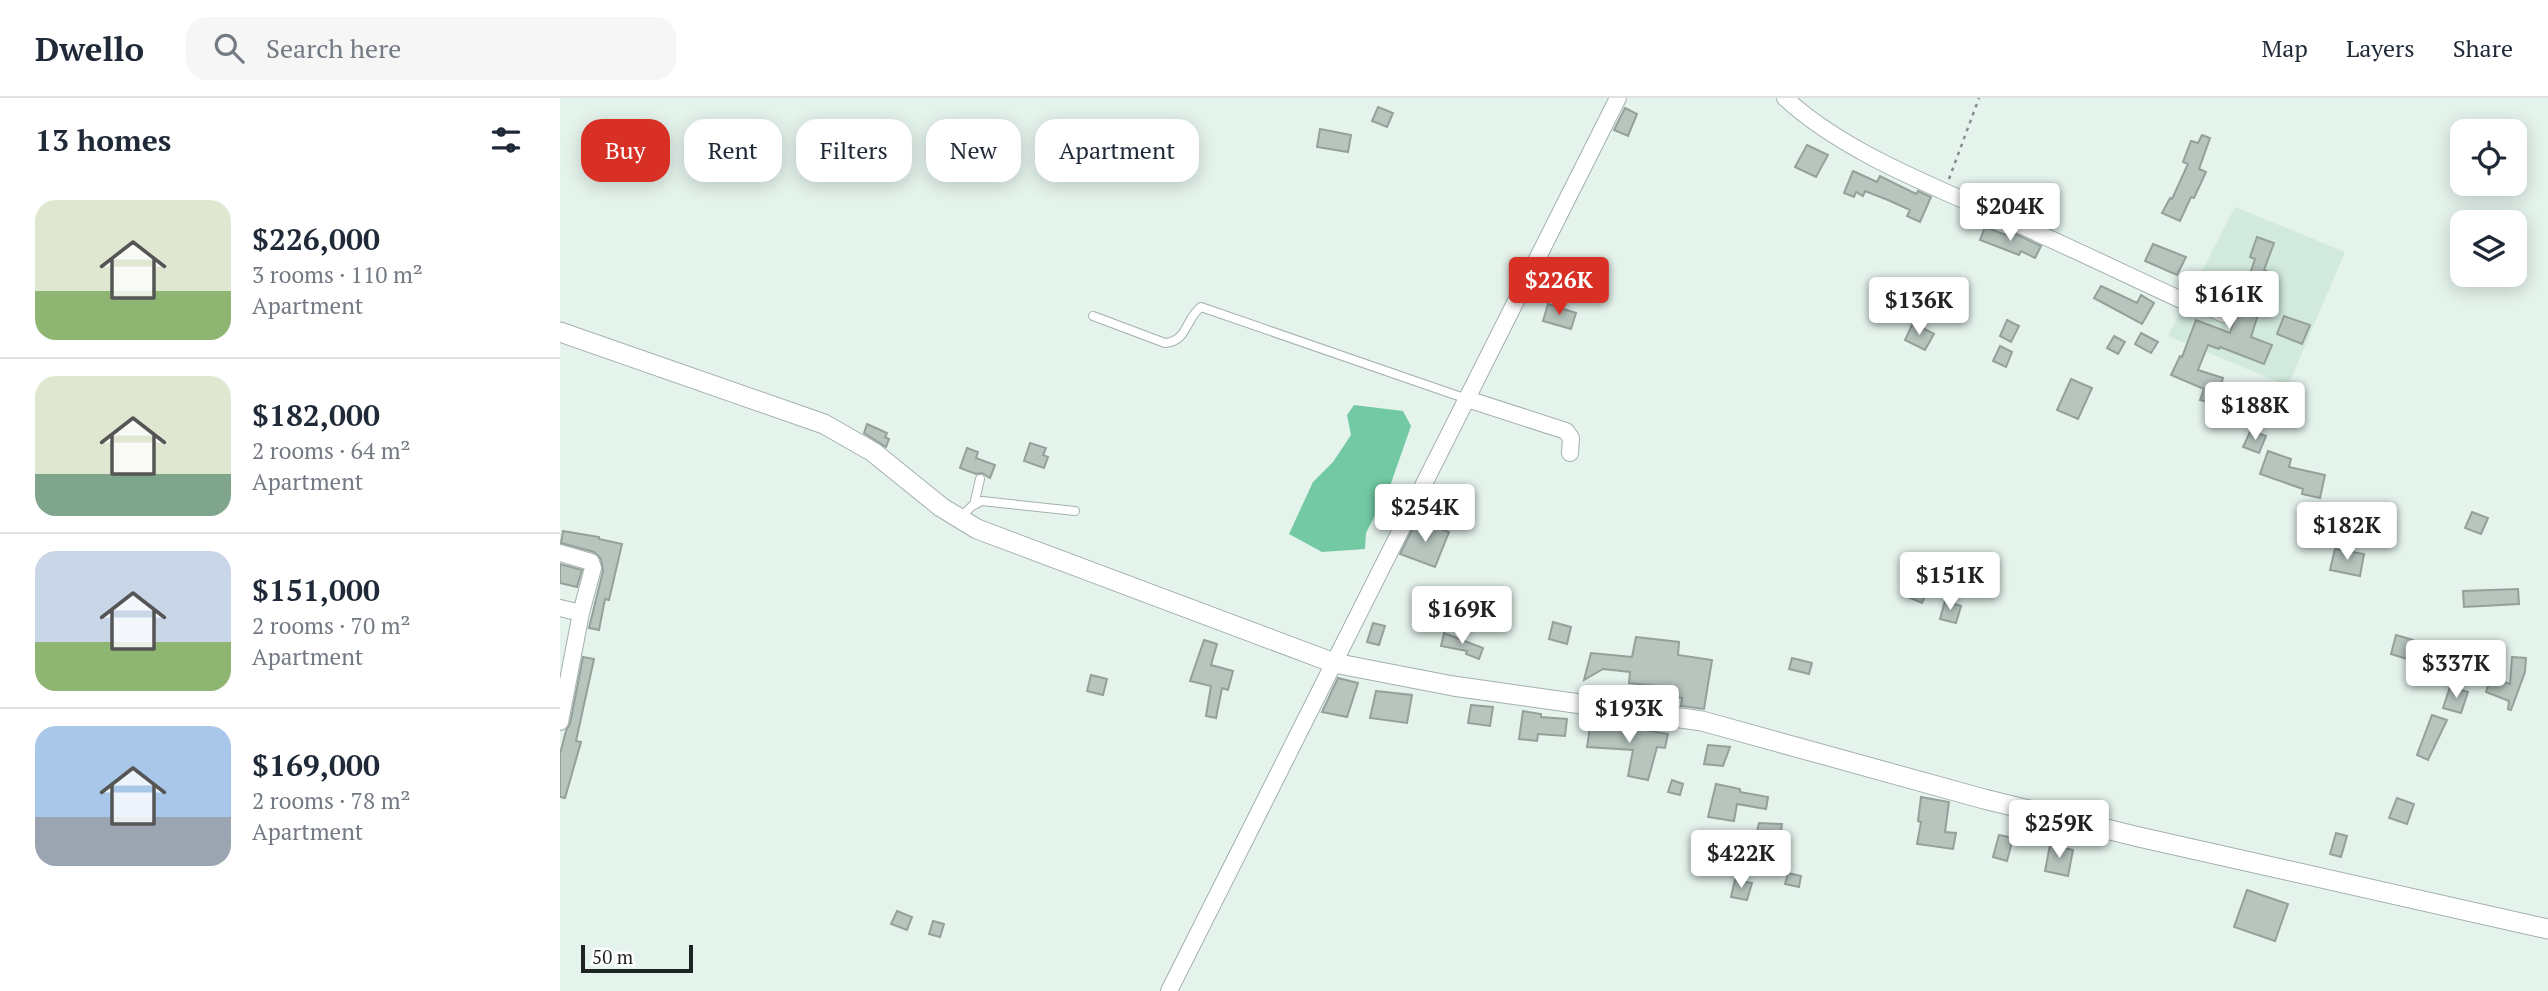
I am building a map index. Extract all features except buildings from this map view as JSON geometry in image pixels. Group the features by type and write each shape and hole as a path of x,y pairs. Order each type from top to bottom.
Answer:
{"street":[{"path":"1169,991 1618,98"},
{"path":"1785,98 1804,115 1845,142 2190,304"},
{"path":"560,332 824,424 873,452 941,507 967,512 977,528 1334,663 1453,686 1702,720 1997,802 2139,837 2548,929"},
{"path":"1467,399 1566,431 1571,438 1570,453"},
{"path":"560,554 591,562 593,568 566,662 561,714"},
{"path":"560,608 581,613"}],"lane":[{"path":"2190,304 2223,318"},
{"path":"1093,316 1165,343 1174,343 1184,335 1192,314 1201,307 1467,399"},
{"path":"967,512 980,479"},
{"path":"967,512 982,502 1075,511"}],"path":[{"path":"1945,191 1979,98"}],"shaded area":[{"path":"2235,207 2345,252 2288,386 2168,336"},
{"path":"1354,405 1403,411 1411,426 1390,486 1366,533 1365,549 1322,552 1289,534 1313,482 1333,462 1351,435 1347,415"}]}
